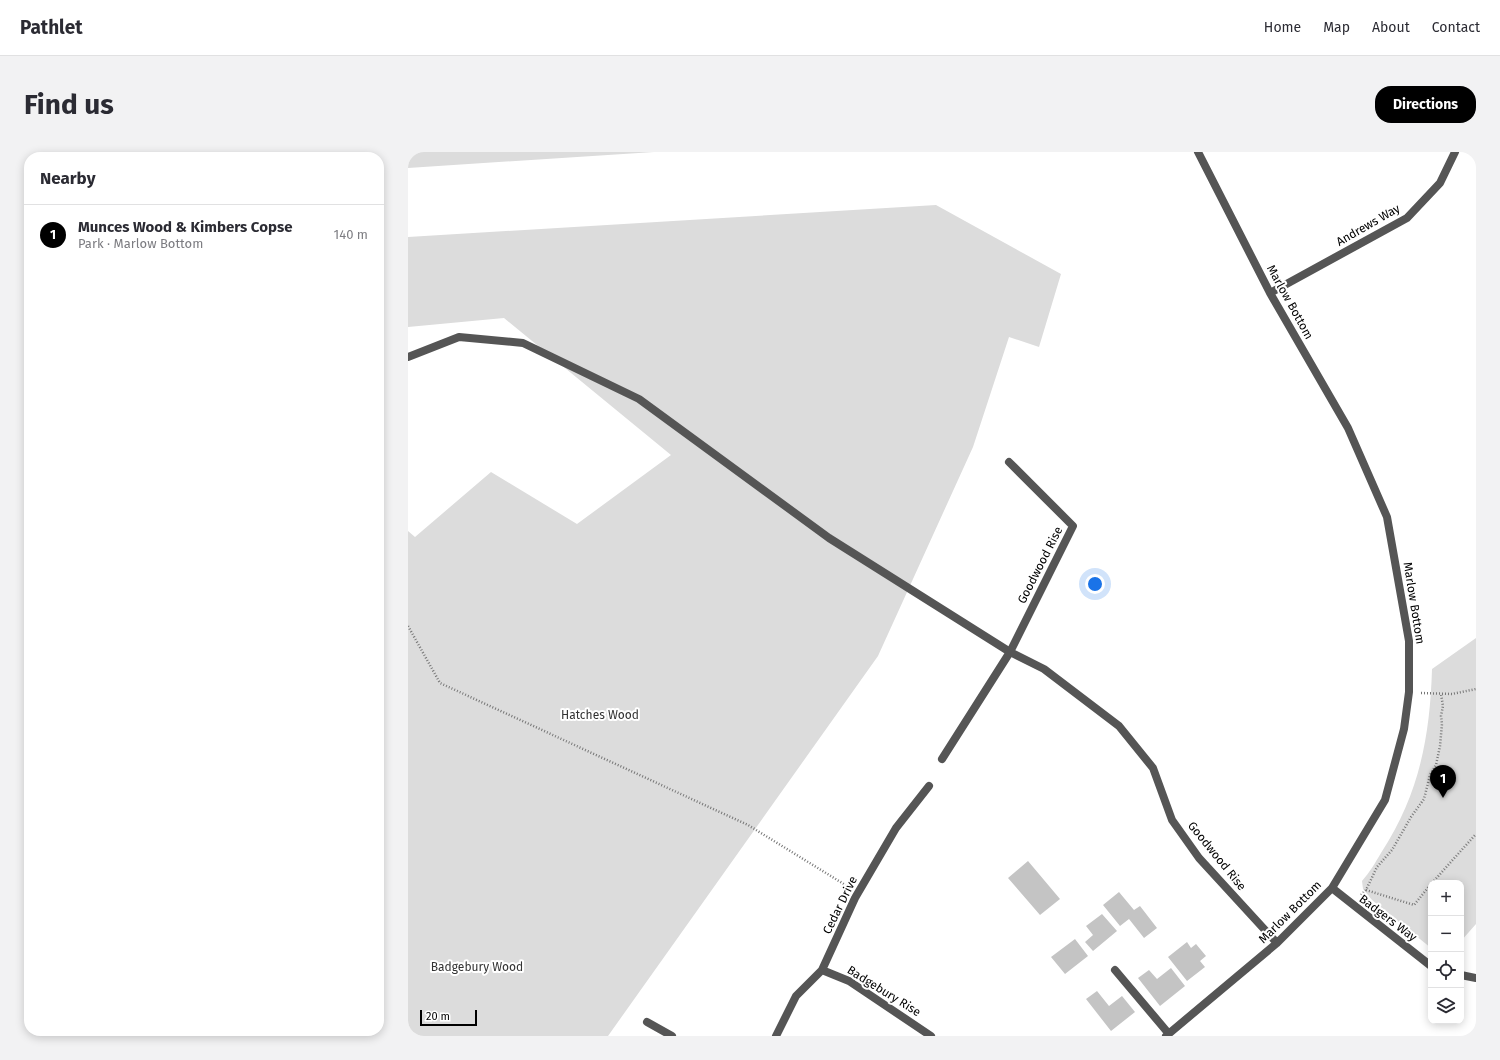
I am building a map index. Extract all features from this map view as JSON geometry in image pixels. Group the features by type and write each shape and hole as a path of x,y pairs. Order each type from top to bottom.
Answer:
{"street":[{"name":"Marlow Bottom","path":"1167,1035 1277,944 1332,888 1385,800 1404,729 1409,692 1410,641 1386,517 1348,428 1270,293 1198,152"},
{"name":"Andrews Way","path":"1270,293 1407,218 1440,183 1455,152"},
{"path":"408,357 459,336 523,343 639,398 829,538 1010,652"},
{"name":"Goodwood Rise","path":"942,759 1010,652 1073,526 1009,462"},
{"name":"Goodwood Rise","path":"1010,652 1044,669 1119,726 1153,768 1172,820 1200,858 1277,944"},
{"name":"Cedar Drive","path":"776,1036 796,996 822,970 857,893 896,828 928,786"},
{"name":"Badgers Way","path":"1332,888 1351,905 1428,964"},
{"name":"Badgebury Rise","path":"822,970 848,981 931,1036"},
{"path":"1115,970 1167,1035"},
{"path":"1464,976 1476,978"},
{"path":"647,1022 672,1036"}],"path":[{"path":"408,626 440,683 748,825 857,893"},
{"path":"1409,692 1452,694 1476,688"},
{"path":"1351,905 1366,890 1377,867 1392,850 1411,817 1424,799 1430,775 1436,765 1440,746 1442,724 1441,716 1443,706 1441,694"},
{"path":"1436,880 1476,834"},
{"path":"1366,890 1414,905 1428,889"}],"green space":[{"path":"408,152 654,152 408,168"},
{"name":"Hatches Wood","path":"936,205 1061,274 1039,347 1009,337 973,447 878,656 608,1036 408,1036 408,531 415,537 491,472 577,524 671,455 504,318 408,327 408,237"},
{"path":"1476,638 1476,924 1464,938 1464,880 1428,880 1428,946 1372,900 1363,889 1362,881 1368,874 1394,831 1405,809 1413,787 1420,765 1429,718 1432,669"}],"building":[{"path":"1028,861 1060,899 1040,915 1008,878"},
{"path":"1119,892 1134,910 1140,906 1157,928 1144,938 1129,919 1120,926 1103,905"},
{"path":"1102,914 1117,931 1093,951 1085,942 1093,935 1086,926"},
{"path":"1075,939 1088,956 1065,974 1051,957"},
{"path":"1187,942 1191,948 1196,944 1206,956 1200,961 1205,967 1187,981 1168,957"},
{"path":"1171,968 1185,986 1160,1006 1138,978 1149,970 1157,979"},
{"path":"1097,991 1109,1006 1122,996 1135,1012 1111,1031 1086,999"}],"place":[{"name":"Munces Wood & Kimbers Copse","path":"1443,798"}],"park label":[{"name":"Badgebury Wood","path":"477,967"}]}
